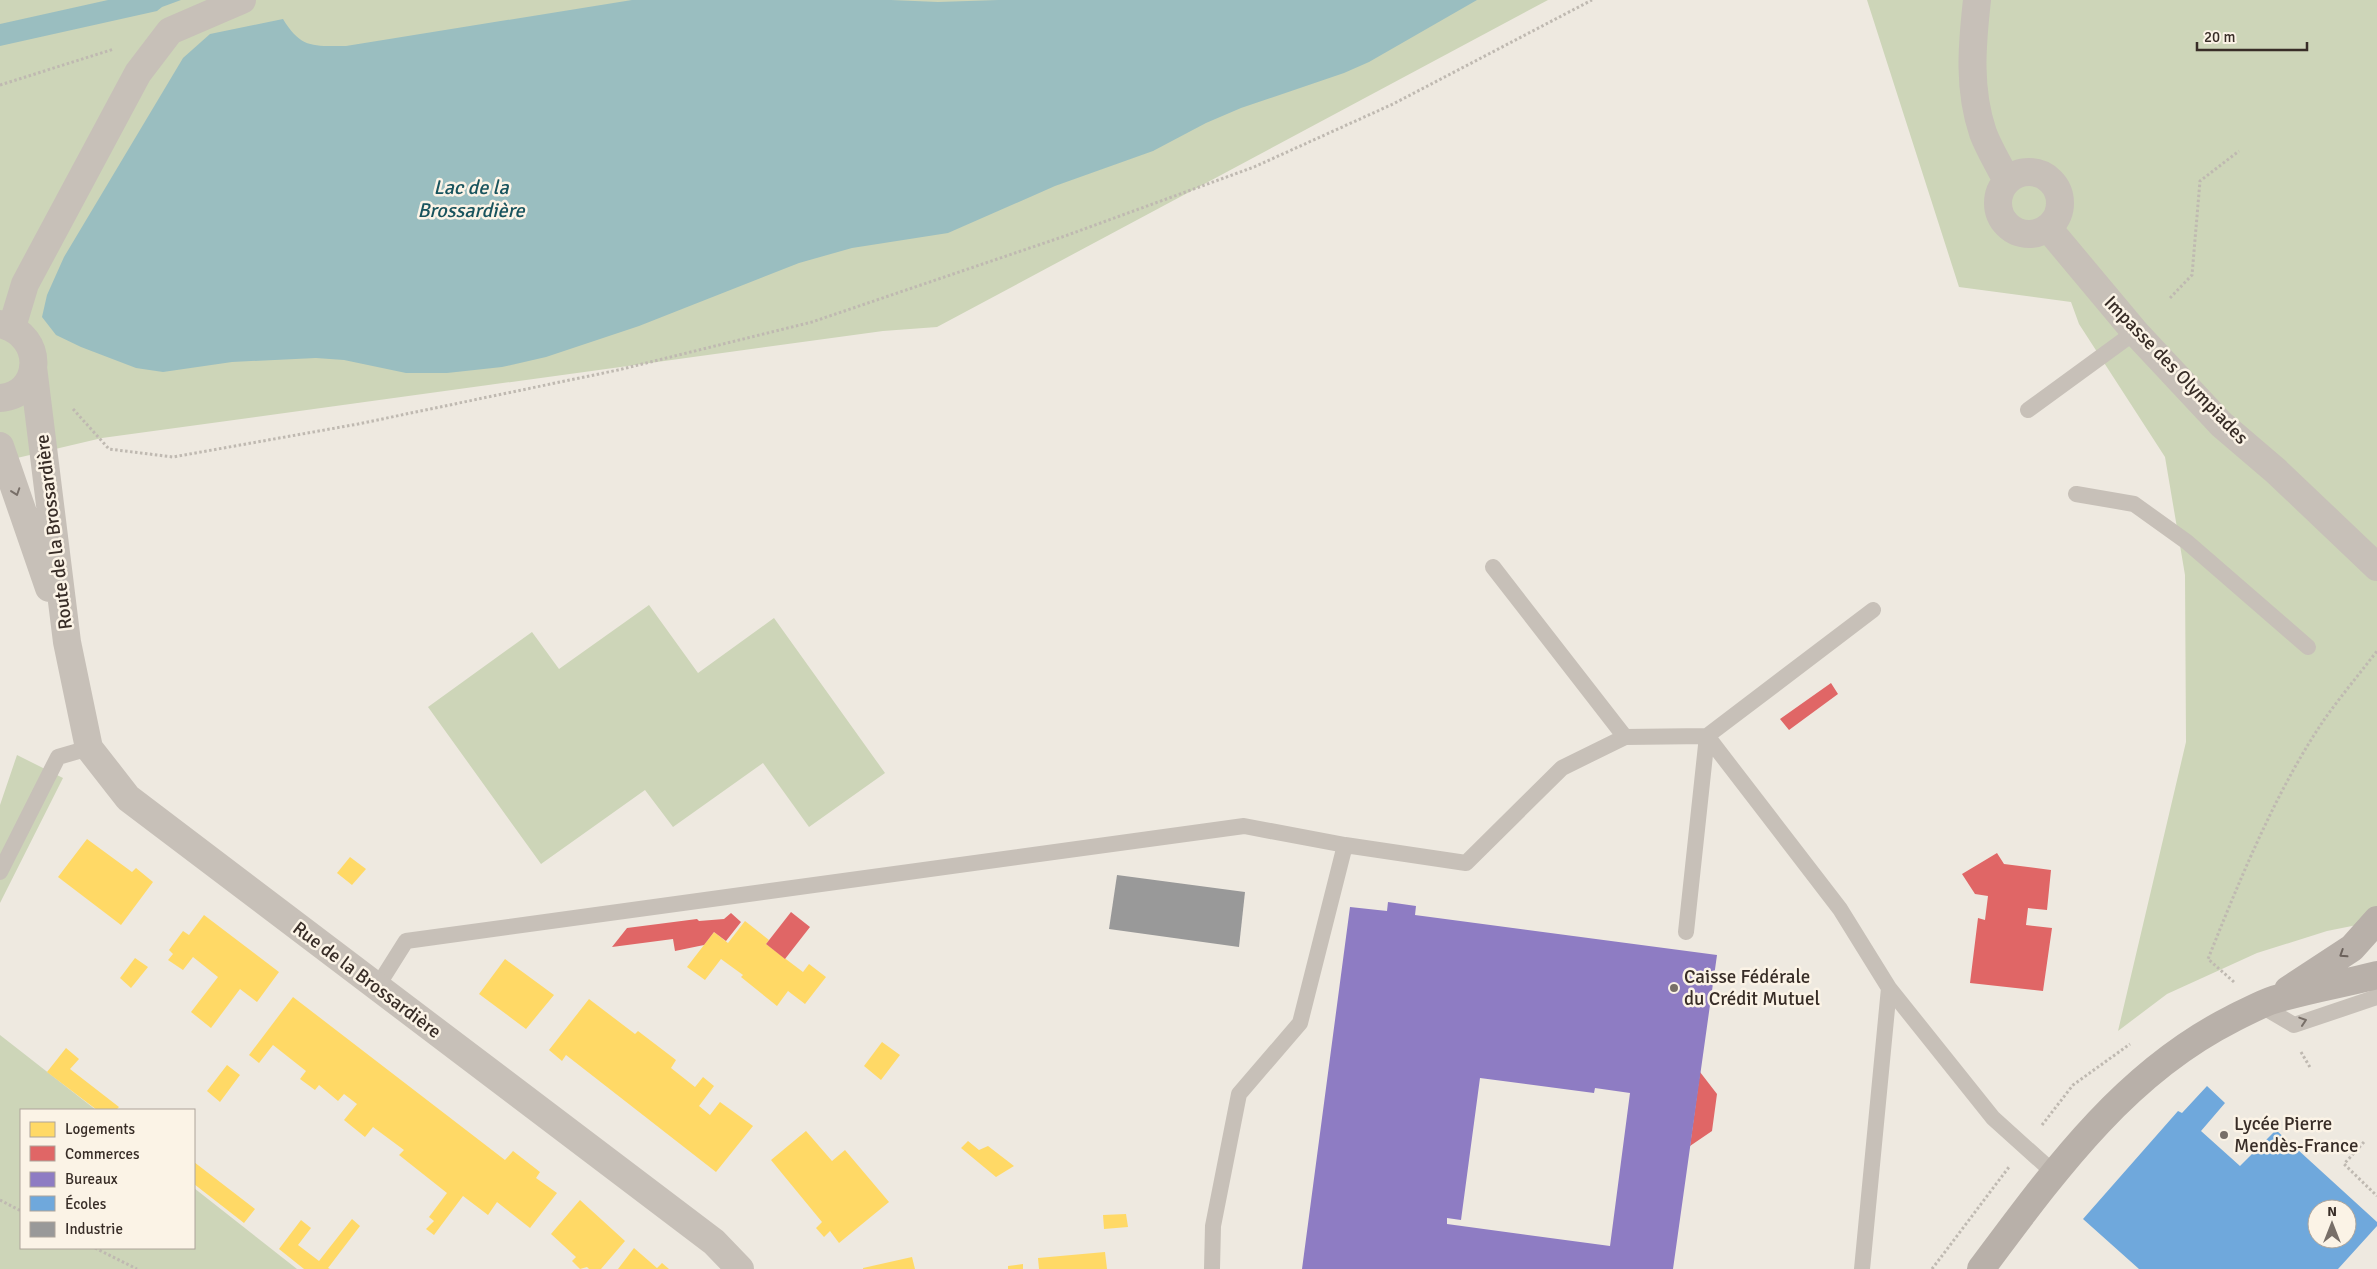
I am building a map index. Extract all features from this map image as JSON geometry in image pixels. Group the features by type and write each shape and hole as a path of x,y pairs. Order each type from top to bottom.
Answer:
{"street":[{"path":"6,325 25,284 138,73 170,32 242,0"},
{"path":"1978,0 1972,41 1972,87 1983,133 2007,181"},
{"path":"2026,171 2036,172 2054,183 2059,192 2059,212 2048,228 2028,234 2009,227 2003,219 1998,199 2007,181 2016,174 2026,171"},
{"name":"Impasse des Olympiades","path":"2048,228 2135,332 2221,424 2276,471 2377,567"},
{"name":"Route de la Brossardière","path":"6,325 22,334 29,343 34,367 67,642"},
{"path":"0,398 15,394 24,386 34,367"},
{"name":"Route de la Brossardière","path":"0,446 67,642"},
{"name":"Rue de la Brossardière","path":"67,642 89,748 128,798 714,1242 740,1269"},
{"path":"1981,1269 2053,1172 2118,1102 2175,1052 2260,1006 2352,948 2377,920"},
{"path":"2260,1006 2377,975"}],"lane":[{"path":"2028,410 2135,332"},
{"path":"2076,494 2134,504 2187,542 2308,647"},
{"path":"1493,567 1625,737"},
{"path":"377,987 406,941 1244,826 1345,845 1466,863 1562,768 1625,737 1707,736 1873,610"},
{"path":"1686,932 1707,736"},
{"path":"1707,736 1840,909 1889,988 1992,1118 2053,1172"},
{"path":"0,872 58,757 89,748"},
{"path":"1212,1269 1213,1226 1239,1094 1300,1023 1345,845"},
{"path":"1862,1269 1889,988"},
{"path":"2260,1006 2294,1024 2374,998 2377,995"}],"path":[{"path":"71,408 109,449 173,457 358,424 618,370 812,322 1065,236 1254,167 1393,104 1592,0"},
{"path":"0,85 122,46"},
{"path":"2170,298 2192,275 2200,181 2239,150"},
{"path":"2260,1006 2208,959 2233,896 2290,778 2326,718 2377,651"},
{"path":"2299,1049 2311,1069"},
{"path":"2364,1142 2344,1164 2377,1196"},
{"path":"0,1200 20,1210"},
{"path":"97,1249 137,1269"}],"green space":[{"name":"Lac de la Brossardière","path":"0,0 1548,0 937,327 883,331 102,438 0,462"},
{"path":"1867,0 2377,0 2377,921 2327,931 2257,953 2167,994 2118,1031 2186,742 2185,575 2165,457 2079,324 2071,302 1959,287"},
{"path":"649,605 698,673 774,618 885,773 809,827 763,763 673,827 645,790 541,864 428,707 532,632 559,669"},
{"path":"17,755 63,778 0,903 0,805"},
{"path":"0,1035 95,1109 20,1109 20,1249 195,1249 195,1189 297,1269 0,1269"}],"water":[{"path":"108,0 181,0 162,7 157,11 0,46 0,24"},
{"name":"Lac de la Brossardière","path":"632,0 891,0 938,2 998,0 1477,0 1369,62 1344,73 1241,108 1206,123 1153,151 1055,186 948,233 852,248 799,263 639,326 546,357 502,367 447,373 406,373 344,360 316,358 232,362 163,372 136,368 81,347 56,335 42,317 47,295 64,257 183,58 210,34 283,19 296,36 309,44 346,46"}],"building: Logements":[{"path":"87,839 132,872 136,868 153,882 121,925 58,877"},
{"path":"350,857 366,869 352,885 337,873"},
{"path":"204,915 279,972 257,1002 240,989 211,1028 191,1012 218,977 193,957 183,970 168,960 173,954 169,950 183,931 189,935"},
{"path":"745,921 769,940 766,944 803,972 809,964 826,977 805,1004 788,991 777,1006 741,977 743,975 721,959 705,980 687,967 714,932 728,943"},
{"path":"135,958 148,967 131,988 120,978"},
{"path":"505,959 554,995 526,1029 479,994"},
{"path":"293,997 505,1160 513,1151 540,1172 536,1178 557,1193 530,1228 497,1202 488,1215 463,1196 434,1235 426,1229 434,1221 429,1217 447,1193 399,1155 404,1150 373,1127 365,1137 344,1120 357,1104 344,1094 338,1101 319,1085 315,1090 300,1079 306,1071 273,1045 259,1063 249,1055"},
{"path":"589,999 635,1034 638,1031 676,1060 671,1068 695,1087 703,1077 714,1086 699,1106 710,1115 720,1102 753,1126 716,1172 566,1055 562,1061 549,1050"},
{"path":"882,1042 900,1055 881,1080 864,1066"},
{"path":"66,1048 79,1059 70,1069 119,1107 117,1109 96,1109 47,1072"},
{"path":"227,1065 240,1075 220,1102 207,1091"},
{"path":"806,1131 832,1161 845,1150 889,1202 839,1243 830,1231 824,1237 816,1228 822,1222 771,1160"},
{"path":"968,1141 979,1150 988,1146 1014,1166 996,1177 961,1148"},
{"path":"195,1163 255,1209 244,1223 195,1185"},
{"path":"580,1200 625,1241 601,1269 589,1269 587,1267 580,1269 572,1261 576,1257 551,1234"},
{"path":"1126,1214 1128,1227 1104,1229 1103,1215"},
{"path":"352,1219 360,1226 328,1268 330,1269 304,1269 279,1249 301,1220 311,1228 298,1245 319,1261"},
{"path":"634,1248 657,1268 662,1263 669,1269 618,1269"},
{"path":"1105,1252 1107,1269 1039,1269 1038,1258"},
{"path":"912,1257 915,1269 863,1269 863,1268"},
{"path":"1023,1264 1023,1269 1008,1269 1008,1266"}],"building: Commerces":[{"path":"1831,683 1838,694 1789,730 1780,719"},
{"path":"1997,853 2004,864 2051,870 2047,910 2028,908 2026,925 2052,928 2043,991 1970,983 1978,918 1985,920 1988,896 1975,894 1962,874"},
{"path":"791,912 810,927 785,959 766,944"},
{"path":"731,913 741,922 726,941 714,932 704,945 675,951 673,939 612,947 627,928 697,919 699,921 724,919"},
{"path":"1700,1072 1717,1094 1712,1131 1690,1146"}],"building: Bureaux":[{"path":"1388,902 1416,906 1415,915 1717,955 1673,1269 1302,1269 1350,907 1387,911","holes":["1480,1078 1594,1093 1595,1088 1630,1093 1610,1246 1447,1224 1447,1218 1461,1220"]}],"building: Écoles":[{"path":"2207,1086 2225,1103 2201,1131 2240,1166 2276,1130 2352,1199 2307,1199 2307,1249 2356,1249 2338,1269 2139,1269 2083,1219 2178,1111 2182,1113"},
{"path":"2357,1204 2377,1222 2377,1226 2357,1248"}],"building: Industrie":[{"path":"1117,875 1245,892 1239,947 1109,929"}],"place":[{"name":"Caisse Fédérale du Crédit Mutuel","path":"1674,988"},
{"name":"Lycée Pierre Mendès-France","path":"2224,1135"}]}
